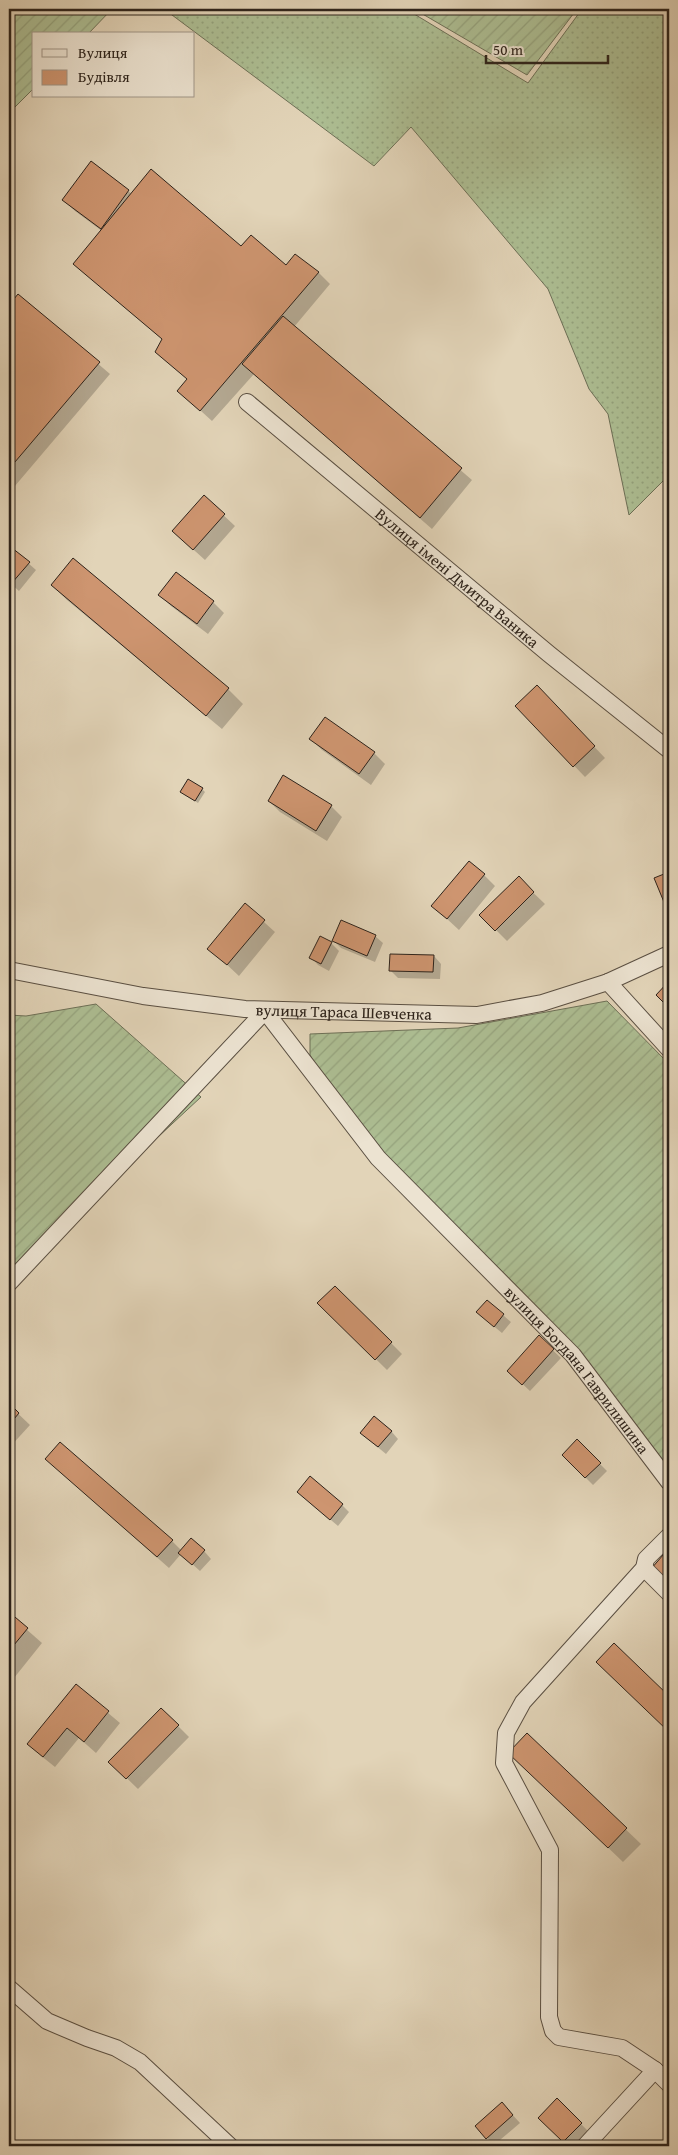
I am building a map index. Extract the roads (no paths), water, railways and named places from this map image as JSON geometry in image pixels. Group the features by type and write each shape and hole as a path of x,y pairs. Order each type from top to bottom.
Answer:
{"street":[{"name":"Вулиця імені Дмитра Ваника","path":"247,402 541,648 669,750"},
{"name":"вулиця Тараса Шевченка","path":"9,970 143,996 245,1009 477,1015 542,1003 608,982 669,954"},
{"path":"608,982 669,1049"},
{"name":"вулиця Богдана Гаврилишина","path":"9,1283 265,1011 378,1158 573,1355 669,1482"},
{"path":"669,1536 646,1559 644,1568 523,1702 506,1733 504,1763 550,1850 550,2017 553,2031 559,2037 622,2048 655,2070 669,2084"},
{"path":"644,1568 669,1593"},
{"path":"9,1988 47,2021 116,2048 140,2062 230,2146"},
{"path":"585,2146 655,2070"}]}
